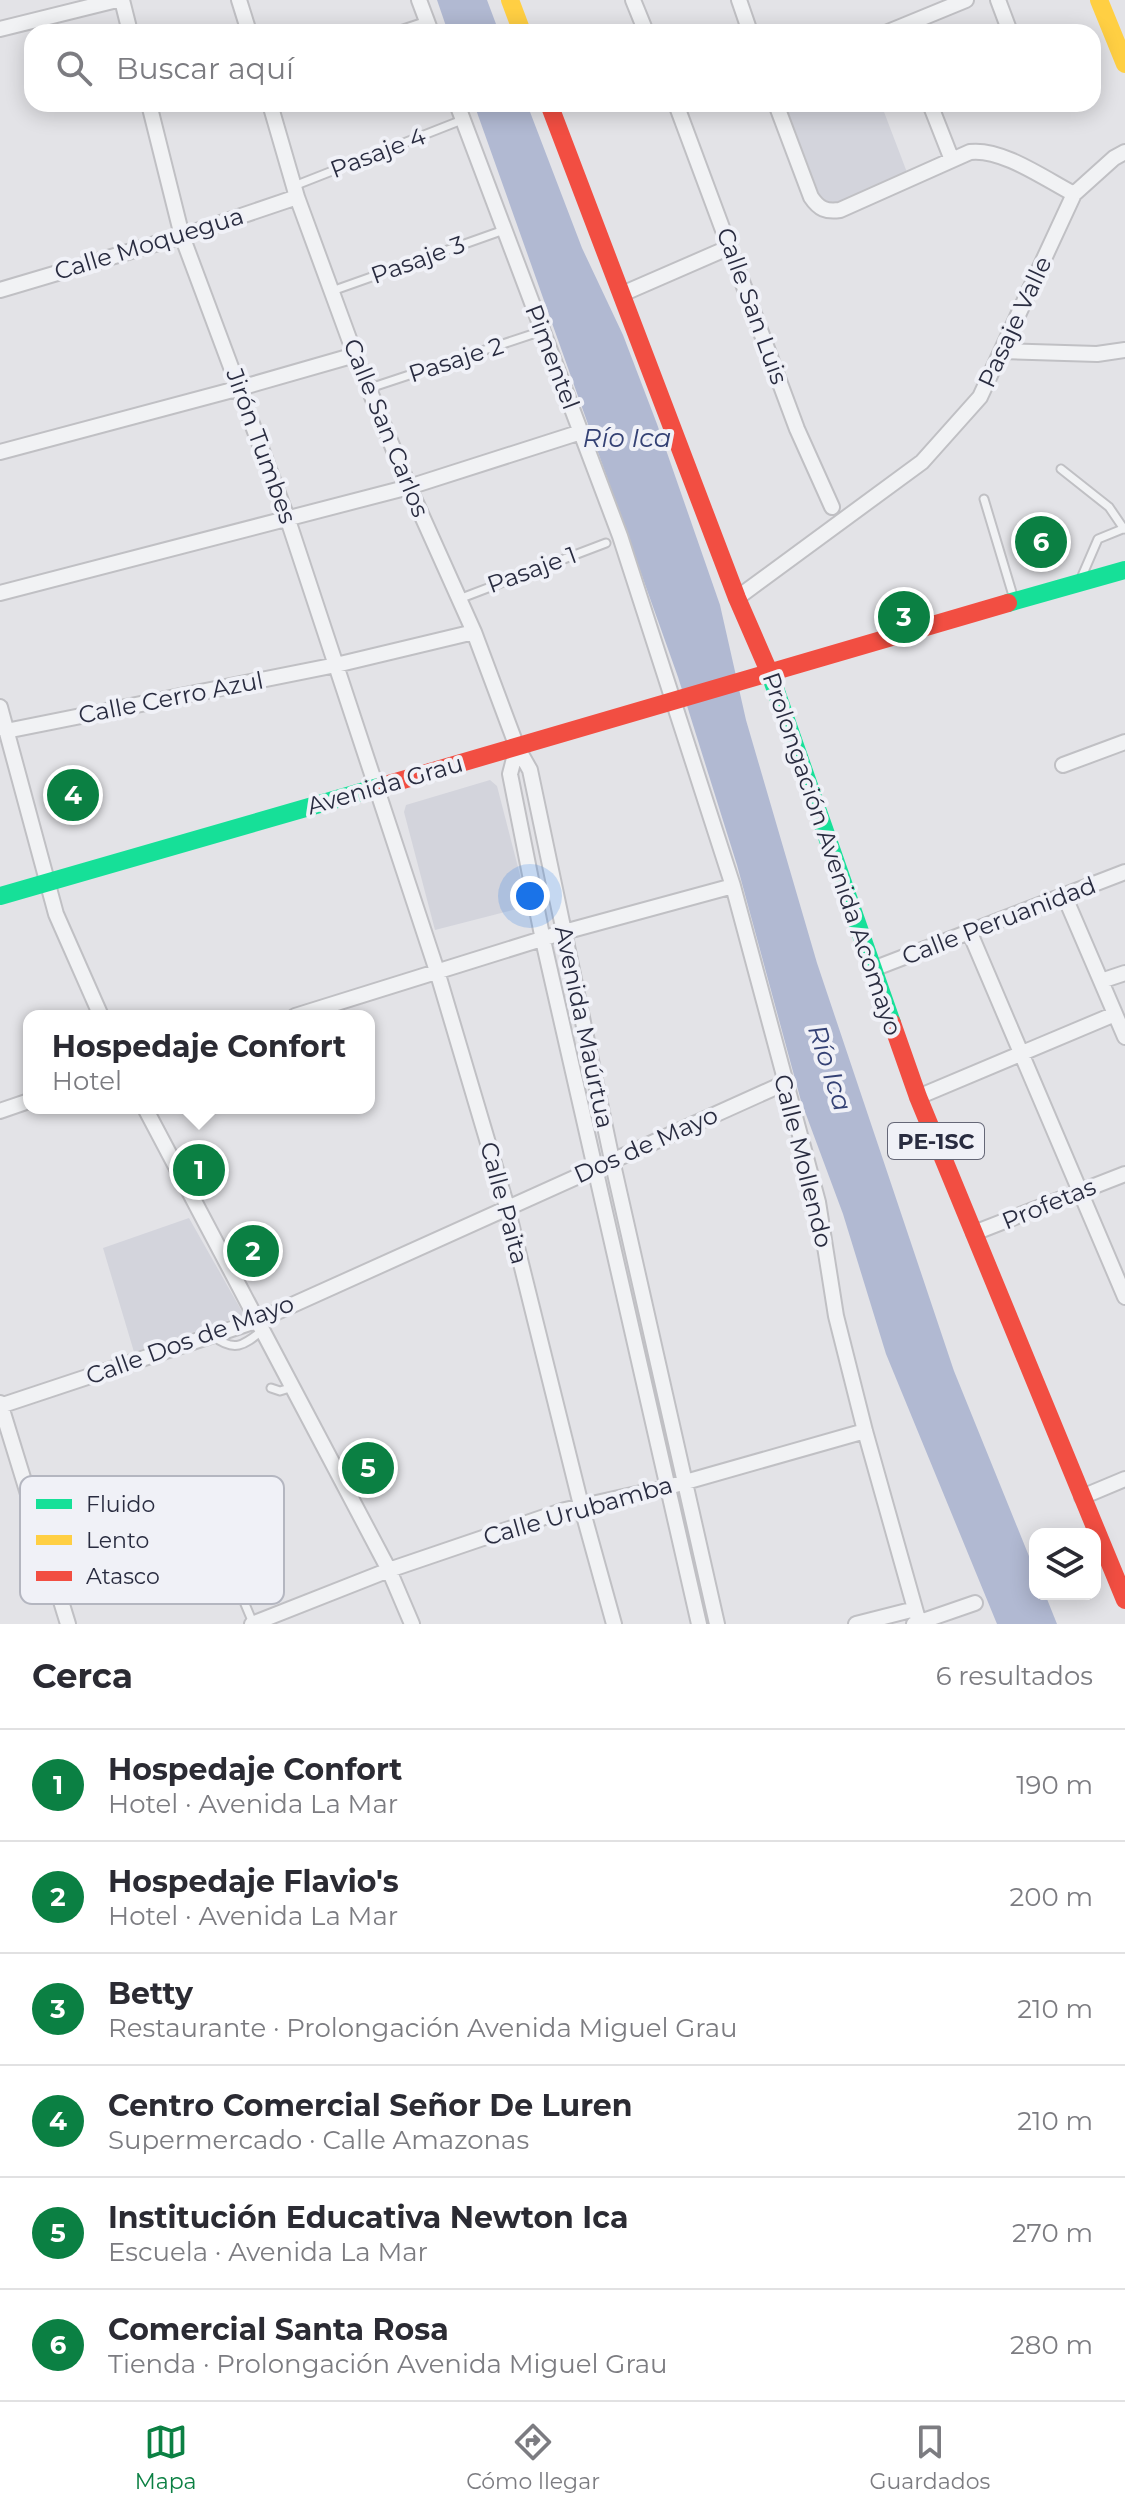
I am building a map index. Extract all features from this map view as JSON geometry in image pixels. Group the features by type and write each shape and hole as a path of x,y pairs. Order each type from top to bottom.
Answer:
{"main road":[{"path":"510,0 519,24"},
{"path":"1099,0 1125,64"},
{"name":"Prolongación Avenida Acomayo","path":"552,112 737,598 785,712 918,1097 1124,1593"},
{"name":"Avenida Grau","path":"0,896 1125,570"}],"street":[{"path":"0,29 120,0 128,24"},
{"path":"239,0 246,24"},
{"path":"419,0 428,24"},
{"path":"633,0 643,24"},
{"path":"739,0 747,24"},
{"path":"912,24 966,0"},
{"path":"998,0 1007,24"},
{"name":"Jirón Tumbes","path":"151,112 182,236 288,520 375,788"},
{"name":"Calle San Carlos","path":"272,112 296,191 355,355 409,487 474,632 517,747"},
{"name":"Pimentel","path":"460,112 620,536 678,701"},
{"name":"Calle San Luis","path":"680,112 797,429 832,507"},
{"path":"779,112 811,197 821,209 830,212 970,152 992,153 1074,194"},
{"path":"933,112 952,160"},
{"name":"Pasaje Valle","path":"737,598 922,462 980,397 1074,194 1125,152"},
{"name":"Calle Moquegua","path":"0,290 182,236 296,191"},
{"path":"622,294 730,247"},
{"path":"1001,351 1097,354 1125,350"},
{"path":"0,452 355,355"},
{"path":"0,593 409,487 581,432"},
{"name":"Calle Cerro Azul","path":"6,731 336,665 474,632"},
{"name":"Calle Mollendo","path":"678,701 733,886 818,1202 836,1316 916,1618"},
{"path":"0,707 56,914 98,1010"},
{"path":"1063,765 1125,742"},
{"name":"Avenida Maúrtua","path":"517,747 530,770 612,1160 717,1624"},
{"name":"Avenida Maúrtua","path":"517,747 510,774 543,940 699,1624"},
{"name":"Calle Paita","path":"375,788 437,971 507,1207 614,1624"},
{"name":"Calle Peruanidad","path":"873,969 1125,872"},
{"path":"314,1010 564,932 733,886"},
{"path":"1064,895 1125,1037"},
{"path":"970,933 1125,1297"},
{"path":"1101,981 1125,973"},
{"path":"918,1097 1115,1014"},
{"name":"Dos de Mayo","path":"507,1207 785,1083"},
{"path":"0,1111 23,1103"},
{"path":"148,1114 389,1570 412,1624"},
{"name":"Profetas","path":"974,1233 1125,1174"},
{"name":"Calle Dos de Mayo","path":"0,1405 213,1336 261,1325 507,1207"},
{"path":"0,1405 22,1476"},
{"name":"Calle Urubamba","path":"253,1624 389,1570 581,1505 668,1487 865,1431"},
{"path":"1082,1497 1125,1479"},
{"path":"856,1624 916,1618 975,1603"},
{"path":"62,1604 68,1624"}],"lane":[{"name":"Pasaje 4","path":"296,191 462,120"},
{"name":"Pasaje 3","path":"332,291 504,230"},
{"name":"Pasaje 2","path":"370,388 542,331"},
{"path":"1061,469 1109,507 1124,529 1098,539 1080,581"},
{"path":"984,499 1015,601"},
{"name":"Pasaje 1","path":"459,599 606,543"},
{"path":"213,1336 231,1346 247,1345 261,1325"},
{"path":"271,1388 280,1391 293,1387"},
{"path":"245,1604 253,1624"}],"shaded area":[{"path":"788,112 884,112 908,175 824,207"},
{"path":"490,780 497,786 528,906 435,930 404,812 406,805"},
{"path":"189,1218 244,1315 134,1352 103,1248"}],"water":[{"path":"437,0 487,0 496,24 445,24"},
{"name":"Río Ica","path":"477,112 530,112 582,248 623,335 720,605 746,720 817,963 954,1371 1029,1556 1029,1600 1047,1600 1057,1624 997,1624 886,1354 843,1214 801,1101 737,865 678,677"}],"traffic: fast":[{"path":"1008,603 1125,570"},
{"path":"770,674 892,1023"},
{"path":"0,896 382,786"}],"traffic: slow":[{"path":"510,0 519,24"},
{"path":"1099,0 1125,64"}],"traffic: jam":[{"path":"552,112 737,598 770,674"},
{"path":"382,786 1008,603"},
{"path":"892,1023 918,1097 1125,1600"}],"place":[{"name":"Comercial Santa Rosa","path":"1041,542"},
{"name":"Betty","path":"904,617"},
{"name":"Centro Comercial Señor De Luren","path":"73,795"},
{"name":"Hospedaje Confort","path":"199,1170"},
{"name":"Hospedaje Flavio's","path":"253,1251"},
{"name":"Institución Educativa Newton Ica","path":"368,1468"}]}
